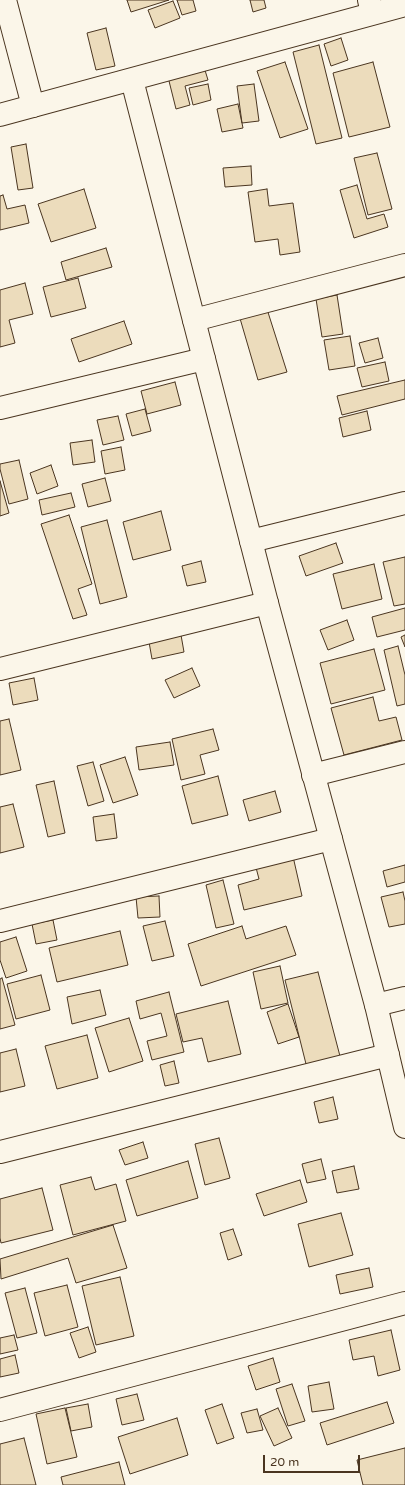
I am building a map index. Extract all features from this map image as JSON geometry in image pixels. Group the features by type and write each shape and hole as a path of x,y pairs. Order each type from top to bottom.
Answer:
{"street":[{"path":"5,0 33,106"},
{"path":"0,115 132,80 371,6 405,5"},
{"path":"132,80 267,603 376,1005 405,1127"},
{"path":"194,320 405,265"},
{"path":"0,408 204,359"},
{"path":"251,541 405,503"},
{"path":"0,669 267,603"},
{"path":"313,774 405,752"},
{"path":"0,921 331,839"},
{"path":"376,1005 405,998"},
{"path":"0,1152 388,1055"},
{"path":"0,1410 405,1303"}],"building":[{"path":"127,0 169,0 131,12"},
{"path":"177,0 193,0 196,11 182,15"},
{"path":"250,0 264,0 266,8 253,12"},
{"path":"173,1 180,18 155,28 148,10"},
{"path":"106,28 115,66 96,70 87,33"},
{"path":"341,38 348,60 331,66 324,44"},
{"path":"319,45 342,138 316,144 293,52"},
{"path":"285,62 308,129 280,138 257,71"},
{"path":"373,62 390,127 349,137 333,73"},
{"path":"204,67 208,80 185,86 190,105 176,109 168,77"},
{"path":"208,84 211,100 193,105 189,88"},
{"path":"254,84 259,121 242,123 237,86"},
{"path":"238,104 243,128 222,132 217,109"},
{"path":"26,144 33,188 18,190 11,147"},
{"path":"377,153 392,209 368,215 354,158"},
{"path":"251,166 252,185 225,187 223,168"},
{"path":"357,185 367,219 384,214 388,227 354,238 340,190"},
{"path":"84,189 96,228 51,242 38,204"},
{"path":"267,189 269,206 293,203 300,252 280,255 278,239 255,242 248,192"},
{"path":"3,195 7,209 25,205 29,223 0,230 0,196"},
{"path":"106,248 112,267 66,280 61,262"},
{"path":"78,278 86,308 51,317 43,287"},
{"path":"25,283 33,314 9,320 15,343 0,347 0,290"},
{"path":"337,295 343,334 322,337 316,299"},
{"path":"266,306 287,372 258,380 239,315"},
{"path":"124,321 132,344 79,362 71,339"},
{"path":"350,336 355,366 329,370 324,340"},
{"path":"378,338 383,358 365,363 359,343"},
{"path":"385,362 389,381 362,387 357,368"},
{"path":"405,380 405,399 342,415 337,396"},
{"path":"175,382 181,405 147,414 141,391"},
{"path":"145,409 151,431 132,436 126,414"},
{"path":"367,411 371,430 343,437 339,418"},
{"path":"118,416 124,440 103,445 97,420"},
{"path":"92,440 95,462 73,465 70,443"},
{"path":"121,447 125,470 105,474 101,451"},
{"path":"19,460 28,499 9,504 0,464"},
{"path":"51,465 58,486 37,494 30,473"},
{"path":"105,478 111,501 88,507 82,484"},
{"path":"0,481 9,513 0,516"},
{"path":"71,493 75,507 42,515 39,500"},
{"path":"161,511 171,550 133,560 123,522"},
{"path":"69,515 92,584 78,589 87,615 73,619 41,524"},
{"path":"107,520 127,597 100,604 81,527"},
{"path":"336,543 343,563 306,576 299,556"},
{"path":"405,557 405,604 394,606 383,562"},
{"path":"201,561 206,582 187,586 182,566"},
{"path":"374,564 382,599 342,609 333,574"},
{"path":"405,608 405,630 377,637 372,617"},
{"path":"347,620 354,640 328,650 320,630"},
{"path":"181,635 184,652 152,659 149,642"},
{"path":"405,635 405,647 401,637"},
{"path":"398,646 405,675 405,704 397,706 384,650"},
{"path":"374,649 385,690 331,704 320,663"},
{"path":"192,668 200,686 174,698 165,680"},
{"path":"34,678 38,700 13,705 9,683"},
{"path":"373,697 379,721 396,717 402,740 344,755 331,708"},
{"path":"9,719 21,770 0,775 0,721"},
{"path":"213,729 219,750 200,755 205,774 181,780 172,739"},
{"path":"170,742 174,765 139,770 136,747"},
{"path":"125,757 138,795 113,803 100,765"},
{"path":"93,762 104,801 88,806 77,766"},
{"path":"218,776 228,815 192,824 182,786"},
{"path":"54,781 65,833 48,837 36,785"},
{"path":"275,791 281,812 249,821 243,800"},
{"path":"13,804 24,847 0,853 0,807"},
{"path":"114,814 117,838 96,841 93,817"},
{"path":"292,852 302,896 244,910 238,885 259,879 254,860"},
{"path":"405,865 405,882 387,887 383,871"},
{"path":"223,880 234,924 216,928 206,885"},
{"path":"403,892 405,901 405,924 389,927 381,897"},
{"path":"159,896 160,917 138,918 136,897"},
{"path":"53,920 57,940 36,944 32,924"},
{"path":"165,921 174,956 152,961 143,926"},
{"path":"242,926 246,939 286,926 296,955 201,986 188,944"},
{"path":"120,931 128,965 57,982 49,948"},
{"path":"16,937 27,971 6,978 0,960 0,942"},
{"path":"280,966 288,1003 261,1009 253,972"},
{"path":"318,972 341,1060 307,1068 285,980"},
{"path":"41,975 50,1010 16,1019 7,984"},
{"path":"2,978 15,1025 0,1029 0,979"},
{"path":"100,990 106,1015 72,1024 67,997"},
{"path":"169,992 184,1052 152,1060 147,1041 167,1036 161,1013 140,1019 136,1001"},
{"path":"228,1001 241,1054 208,1062 202,1038 183,1042 176,1014"},
{"path":"288,1004 299,1037 278,1044 267,1012"},
{"path":"129,1018 143,1061 109,1072 95,1028"},
{"path":"87,1035 98,1078 57,1089 45,1046"},
{"path":"16,1049 25,1086 0,1092 0,1053"},
{"path":"174,1061 179,1083 165,1086 160,1065"},
{"path":"333,1097 338,1119 319,1123 314,1102"},
{"path":"219,1138 230,1178 205,1185 195,1144"},
{"path":"143,1142 148,1158 125,1165 119,1150"},
{"path":"321,1159 326,1179 307,1183 302,1164"},
{"path":"188,1161 198,1198 137,1216 126,1180"},
{"path":"354,1166 359,1189 337,1193 332,1171"},
{"path":"91,1177 95,1190 116,1184 126,1221 73,1235 60,1185"},
{"path":"300,1180 307,1202 264,1216 256,1194"},
{"path":"42,1188 53,1230 1,1243 0,1199"},
{"path":"341,1213 353,1255 309,1267 298,1224"},
{"path":"113,1225 127,1268 76,1283 68,1258 1,1279 0,1259"},
{"path":"233,1229 242,1255 228,1260 220,1233"},
{"path":"369,1268 373,1287 340,1294 336,1275"},
{"path":"120,1277 134,1336 96,1345 82,1286"},
{"path":"67,1285 78,1327 45,1336 34,1293"},
{"path":"25,1288 37,1333 17,1338 5,1293"},
{"path":"88,1327 96,1352 79,1358 70,1333"},
{"path":"391,1330 400,1370 378,1376 374,1356 353,1360 349,1340"},
{"path":"14,1335 18,1350 0,1354 0,1338"},
{"path":"15,1355 19,1373 0,1377 0,1359"},
{"path":"273,1358 280,1382 256,1390 248,1366"},
{"path":"329,1382 334,1409 312,1412 308,1386"},
{"path":"292,1384 305,1421 288,1426 276,1389"},
{"path":"137,1394 144,1420 122,1425 116,1399"},
{"path":"387,1402 394,1423 327,1445 320,1423"},
{"path":"88,1404 92,1427 71,1431 66,1408"},
{"path":"222,1404 234,1438 217,1444 205,1410"},
{"path":"65,1408 77,1457 47,1464 36,1414"},
{"path":"278,1408 292,1438 274,1446 260,1416"},
{"path":"257,1409 263,1430 247,1433 241,1413"},
{"path":"177,1418 188,1455 130,1474 118,1437"},
{"path":"24,1438 36,1485 0,1485 0,1444"},
{"path":"405,1448 405,1485 363,1485 357,1460"},
{"path":"119,1462 125,1485 63,1485 61,1477"}]}
